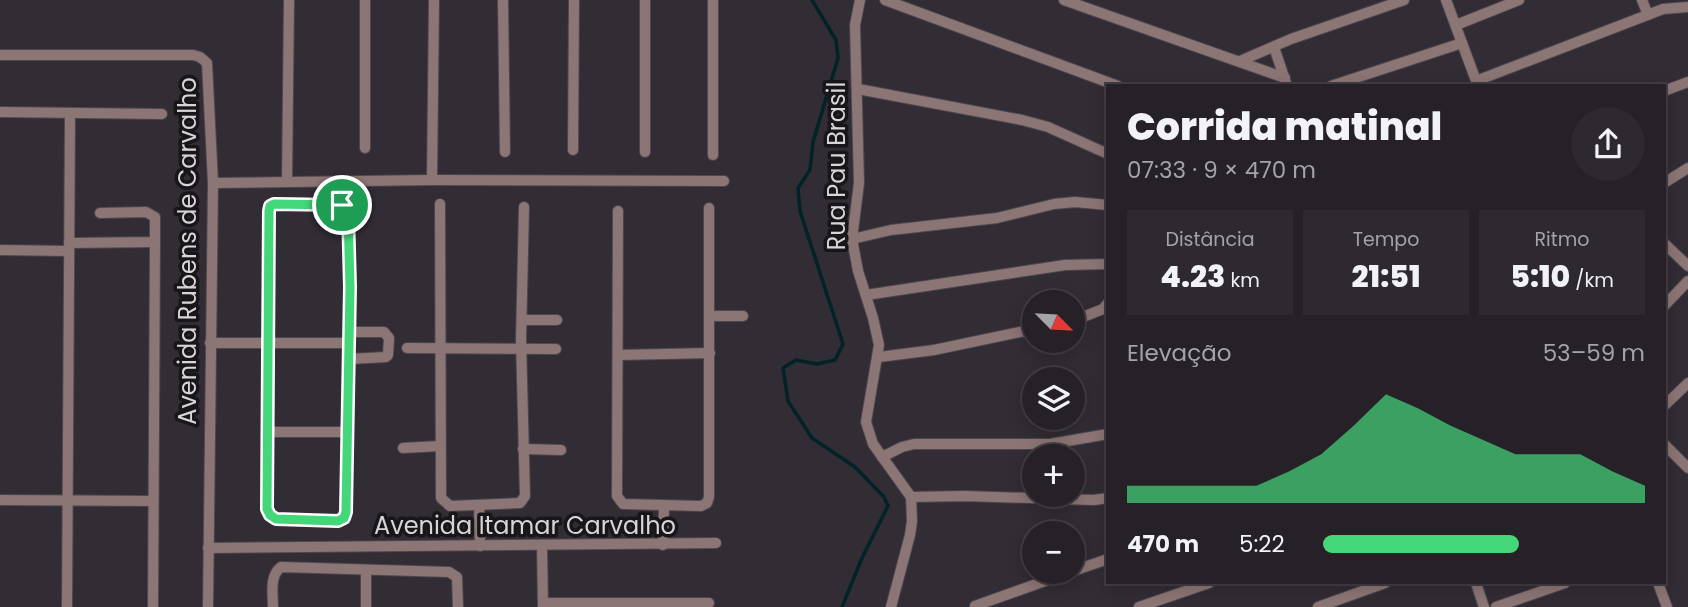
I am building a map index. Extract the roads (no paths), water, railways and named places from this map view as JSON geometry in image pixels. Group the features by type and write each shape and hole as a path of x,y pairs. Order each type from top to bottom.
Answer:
{"street":[{"path":"287,181 289,0"},
{"path":"365,0 365,148"},
{"path":"432,180 434,0"},
{"path":"503,0 505,152"},
{"path":"573,150 574,0"},
{"path":"645,0 645,152"},
{"path":"713,0 713,155"},
{"name":"Rua Pau Brasil","path":"860,0 855,25 859,183 852,239 879,345 866,415 868,432 882,457 911,497"},
{"path":"885,0 1113,84"},
{"path":"1065,0 1240,61 1286,82"},
{"path":"1240,61 1404,0"},
{"path":"1447,0 1477,83 1662,9 1688,7"},
{"path":"1456,25 1519,0"},
{"path":"1642,0 1648,15"},
{"path":"1337,84 1462,43"},
{"path":"1273,47 1286,82"},
{"name":"Avenida Rubens de Carvalho","path":"0,55 200,57 207,63 213,183 208,607"},
{"path":"1666,90 1688,82"},
{"path":"858,89 1021,120 1048,127 1106,153"},
{"path":"0,112 162,114"},
{"path":"67,607 70,113"},
{"path":"1666,182 1688,168"},
{"path":"213,183 432,180 724,181"},
{"path":"852,239 891,230 997,218 1054,204 1075,202 1106,205"},
{"path":"440,204 440,446 442,502 450,506 522,502 524,496 521,349 524,207"},
{"path":"339,205 347,209 349,359 346,512 344,518 338,521 276,519 267,509 267,342 270,206 339,205"},
{"path":"618,211 618,499 623,504 701,506 708,501 709,208"},
{"path":"100,213 146,212 155,218 153,607"},
{"path":"0,250 155,242"},
{"path":"1666,245 1688,266"},
{"path":"866,295 1065,265 1106,264"},
{"path":"1666,304 1688,281"},
{"path":"1085,316 1106,307"},
{"path":"709,316 743,316"},
{"path":"522,320 557,320"},
{"path":"878,357 1022,331"},
{"path":"210,343 349,338 384,332 389,338 386,357 349,359"},
{"path":"408,348 556,349"},
{"path":"618,355 710,353"},
{"path":"1666,404 1688,383"},
{"path":"267,432 346,432"},
{"path":"882,457 914,444 1050,444 1106,434"},
{"path":"403,448 440,446"},
{"path":"1666,446 1688,468"},
{"path":"523,449 561,450"},
{"path":"891,607 912,521 911,497 1106,498"},
{"path":"0,500 153,501"},
{"path":"479,506 480,546"},
{"path":"663,545 664,506"},
{"name":"Avenida Itamar Carvalho","path":"208,548 716,543"},
{"path":"542,546 543,605 709,603"},
{"path":"1085,567 1106,560"},
{"path":"273,607 274,578 281,567 453,573 458,583 458,607"},
{"path":"366,569 366,607"},
{"path":"975,606 1037,584"},
{"path":"1139,607 1206,584"},
{"path":"1318,607 1382,584"},
{"path":"1476,584 1484,607"},
{"path":"1496,607 1562,584"},
{"path":"1658,584 1667,607"}],"waterway":[{"path":"812,0 836,40 838,58 813,142 810,170 798,188 800,211 843,344 835,360 817,364 796,360 783,368 788,401 812,438 855,467 884,497 888,506 862,558 842,607"}]}
